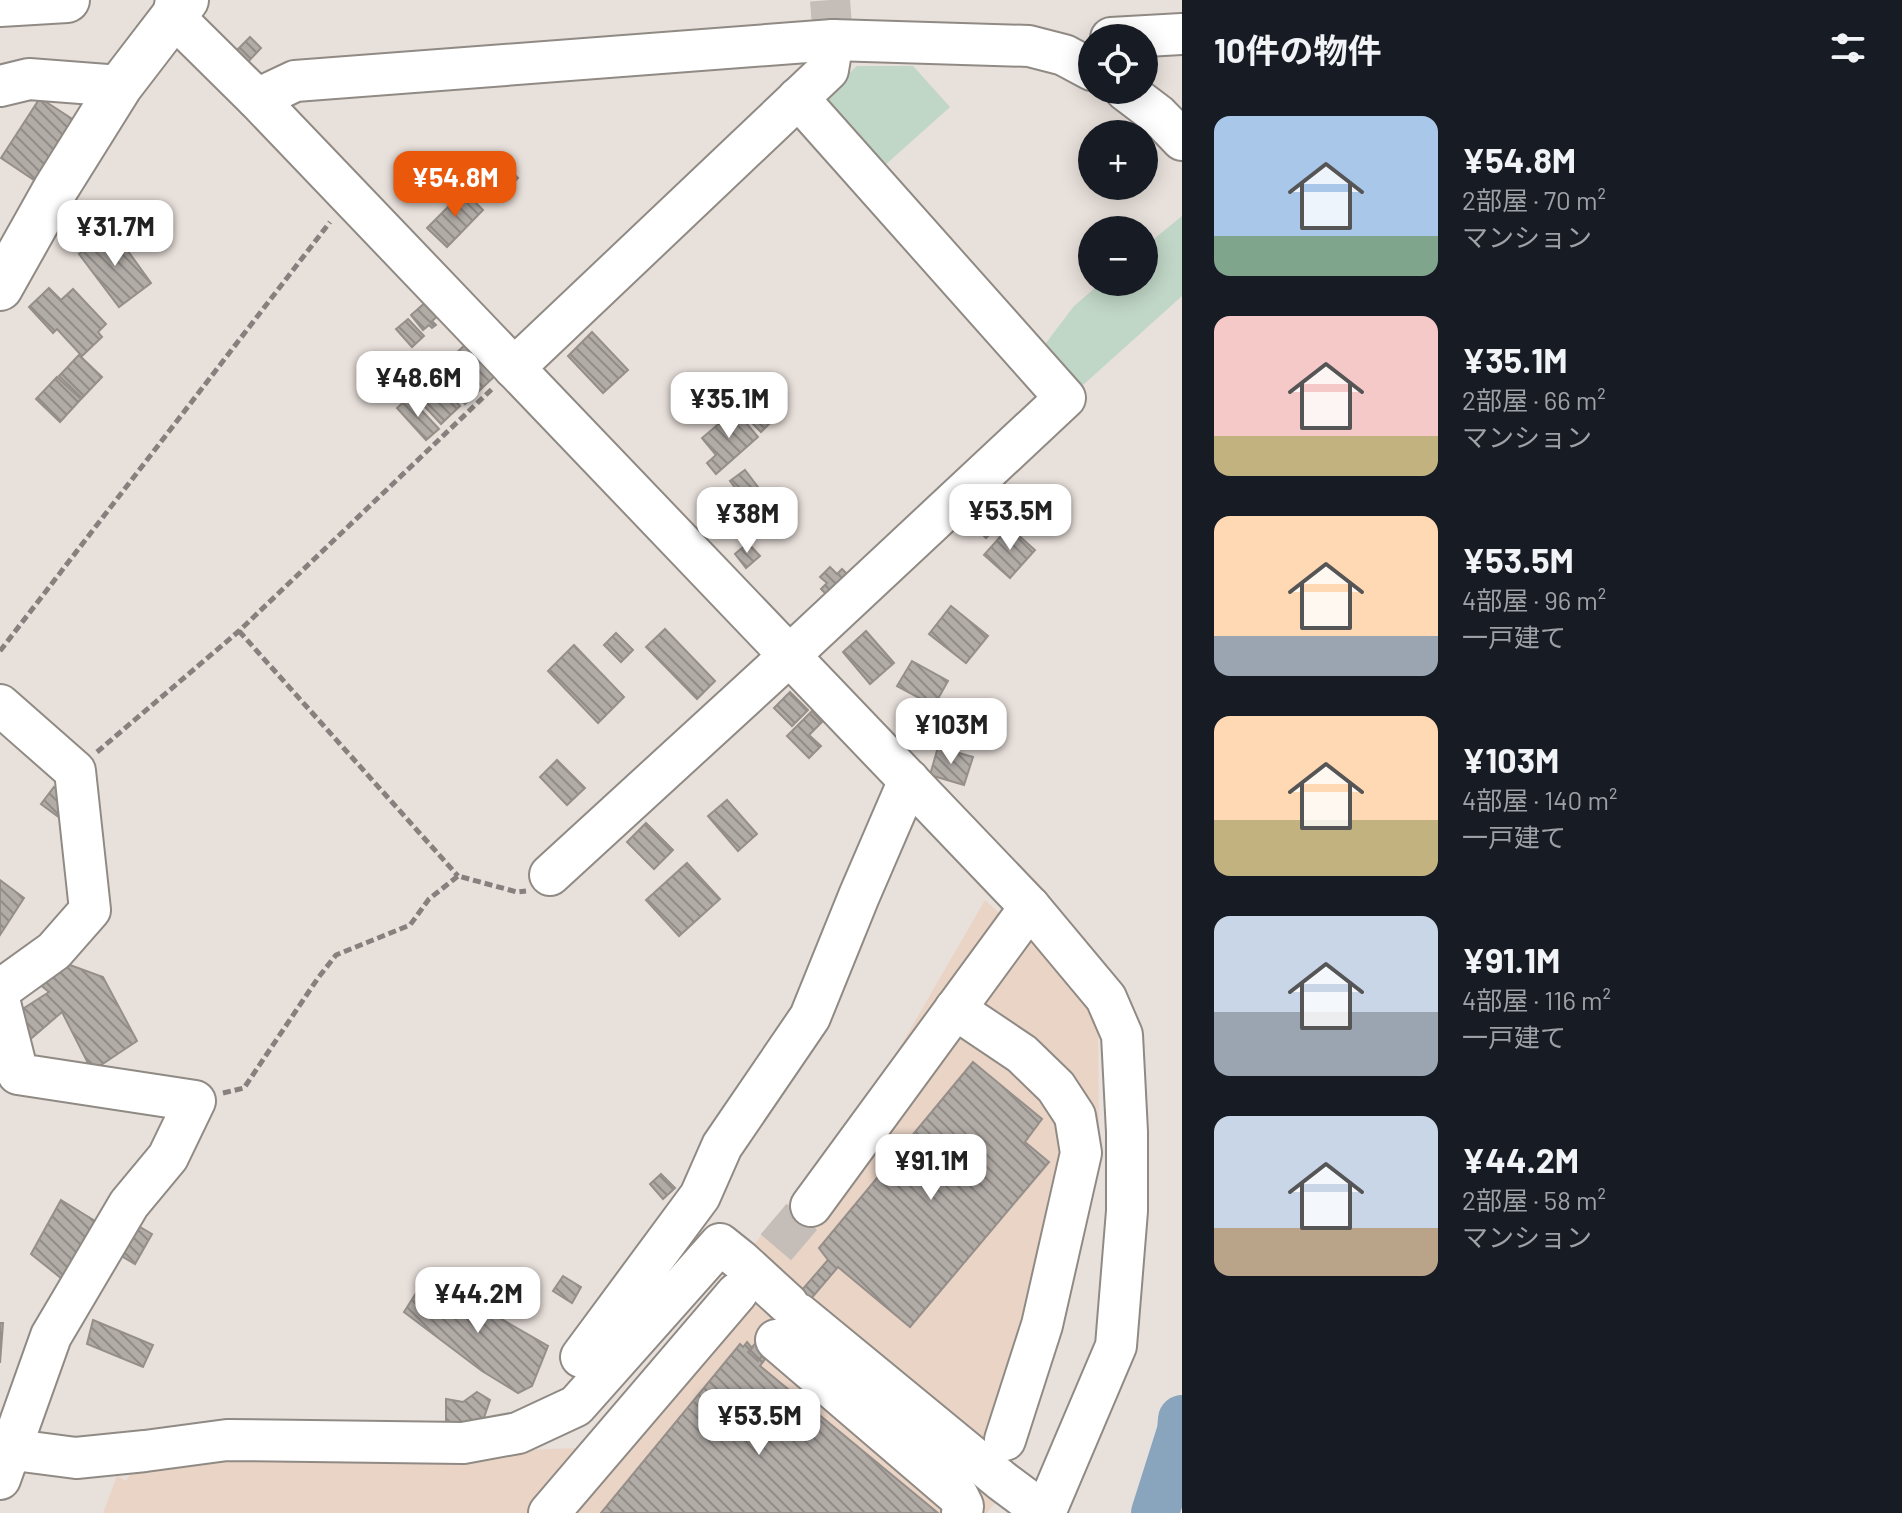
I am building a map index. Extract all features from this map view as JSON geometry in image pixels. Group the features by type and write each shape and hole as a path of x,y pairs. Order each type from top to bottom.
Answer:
{"main road":[{"path":"0,4 67,0"},
{"path":"0,288 55,190 120,86 178,5"}],"street":[{"path":"178,5 257,99 1030,907 1106,998 1122,1035 1127,1211 1116,1346 1045,1513 782,1322 726,1313 725,1306 549,1513"},
{"path":"1158,35 1182,34"},
{"path":"257,99 295,81 833,40 1029,46 1078,56"},
{"path":"514,368 828,70 833,40"},
{"path":"0,86 29,79 120,86"},
{"path":"550,875 1065,398 798,98"},
{"path":"1143,104 1182,140"},
{"path":"0,705 75,771 90,910 54,951 0,990"},
{"path":"581,1357 700,1196 722,1146 810,1017 909,780"},
{"path":"811,1206 1030,907"},
{"path":"0,1003 18,1074 195,1101 168,1157 129,1204 51,1336 4,1459 76,1458 227,1440 463,1443 518,1433 576,1406 720,1244 740,1260 782,1322 958,1496 967,1510"},
{"path":"955,1009 1022,1054 1056,1087 1075,1116 1081,1153 1042,1325 1005,1440"}],"path":[{"path":"0,651 350,196"},
{"path":"75,771 239,631 514,368"},
{"path":"239,631 458,876 517,892 540,891 550,875"},
{"path":"195,1101 244,1088 336,955 410,925 429,899 458,876"}],"shaded area":[{"path":"985,900 1064,972 1098,1026 1099,1138 1073,1277 1024,1424 994,1504 987,1513 103,1513 117,1476 126,1481 136,1463 581,1448 859,1118"}],"green space":[{"path":"857,66 913,66 950,107 875,174 815,105"},
{"path":"1182,216 1182,296 1073,394 1037,355 1074,306 1086,296 1158,296 1158,236"}],"building":[{"path":"250,37 261,48 247,63 236,51"},
{"path":"40,98 77,122 37,182 1,158"},
{"path":"501,160 518,178 500,196 483,177"},
{"path":"464,191 483,210 447,247 427,228"},
{"path":"112,229 151,283 119,307 79,254"},
{"path":"49,288 61,300 73,289 106,324 98,332 102,337 82,356 57,329 53,333 29,307"},
{"path":"427,301 439,315 432,321 436,325 432,328 429,325 423,330 411,315"},
{"path":"408,319 424,336 412,347 396,329"},
{"path":"592,332 628,370 603,393 568,356"},
{"path":"467,343 496,375 465,404 436,372"},
{"path":"79,355 102,377 82,398 59,376"},
{"path":"57,377 81,399 60,422 36,399"},
{"path":"434,378 460,406 441,424 415,396"},
{"path":"409,397 439,429 426,440 397,408"},
{"path":"758,408 772,421 761,432 747,418"},
{"path":"735,410 758,437 716,474 707,463 716,455 702,438"},
{"path":"745,470 764,495 749,506 730,481"},
{"path":"986,510 1000,524 986,538 972,524"},
{"path":"1009,527 1035,550 1010,578 984,555"},
{"path":"748,543 760,556 746,568 735,554"},
{"path":"830,567 837,574 842,569 853,580 833,601 821,589 827,583 820,577"},
{"path":"951,606 988,636 966,663 929,634"},
{"path":"665,629 715,681 697,699 646,647"},
{"path":"866,631 894,663 870,684 843,652"},
{"path":"616,633 633,650 621,662 604,645"},
{"path":"574,645 624,697 598,723 548,671"},
{"path":"912,661 948,681 934,706 897,686"},
{"path":"790,692 808,710 792,726 774,708"},
{"path":"812,711 822,722 809,735 821,746 809,758 787,736"},
{"path":"938,747 973,757 964,785 930,775"},
{"path":"557,760 585,788 567,805 540,777"},
{"path":"54,787 73,801 60,818 41,804"},
{"path":"727,800 757,834 738,851 708,816"},
{"path":"646,823 673,850 654,869 627,842"},
{"path":"687,863 720,899 679,936 646,900"},
{"path":"0,880 24,898 0,935"},
{"path":"59,961 103,977 137,1041 92,1071 62,1012 27,1042 15,1014 49,992 32,978"},
{"path":"973,1062 1042,1119 1025,1142 1049,1162 910,1327 838,1267 758,1361 748,1352 828,1260 819,1248"},
{"path":"661,1174 675,1188 663,1199 650,1184"},
{"path":"61,1200 113,1232 77,1291 31,1254"},
{"path":"135,1224 152,1234 135,1264 118,1254"},
{"path":"427,1276 548,1346 532,1386 518,1393 482,1371 404,1312"},
{"path":"563,1276 581,1287 572,1303 553,1291"},
{"path":"93,1320 153,1345 143,1367 87,1344"},
{"path":"0,1323 3,1323 0,1363"},
{"path":"747,1342 752,1348 748,1352 758,1361 762,1356 765,1359 760,1366 938,1513 601,1513 740,1344 743,1347"},
{"path":"477,1392 490,1400 478,1435 446,1432 446,1399 463,1402"}],"waterway":[{"path":"1155,1513 1182,1419"}],"tunnel":[{"path":"830,0 833,40"},
{"path":"737,1293 811,1206"}]}
